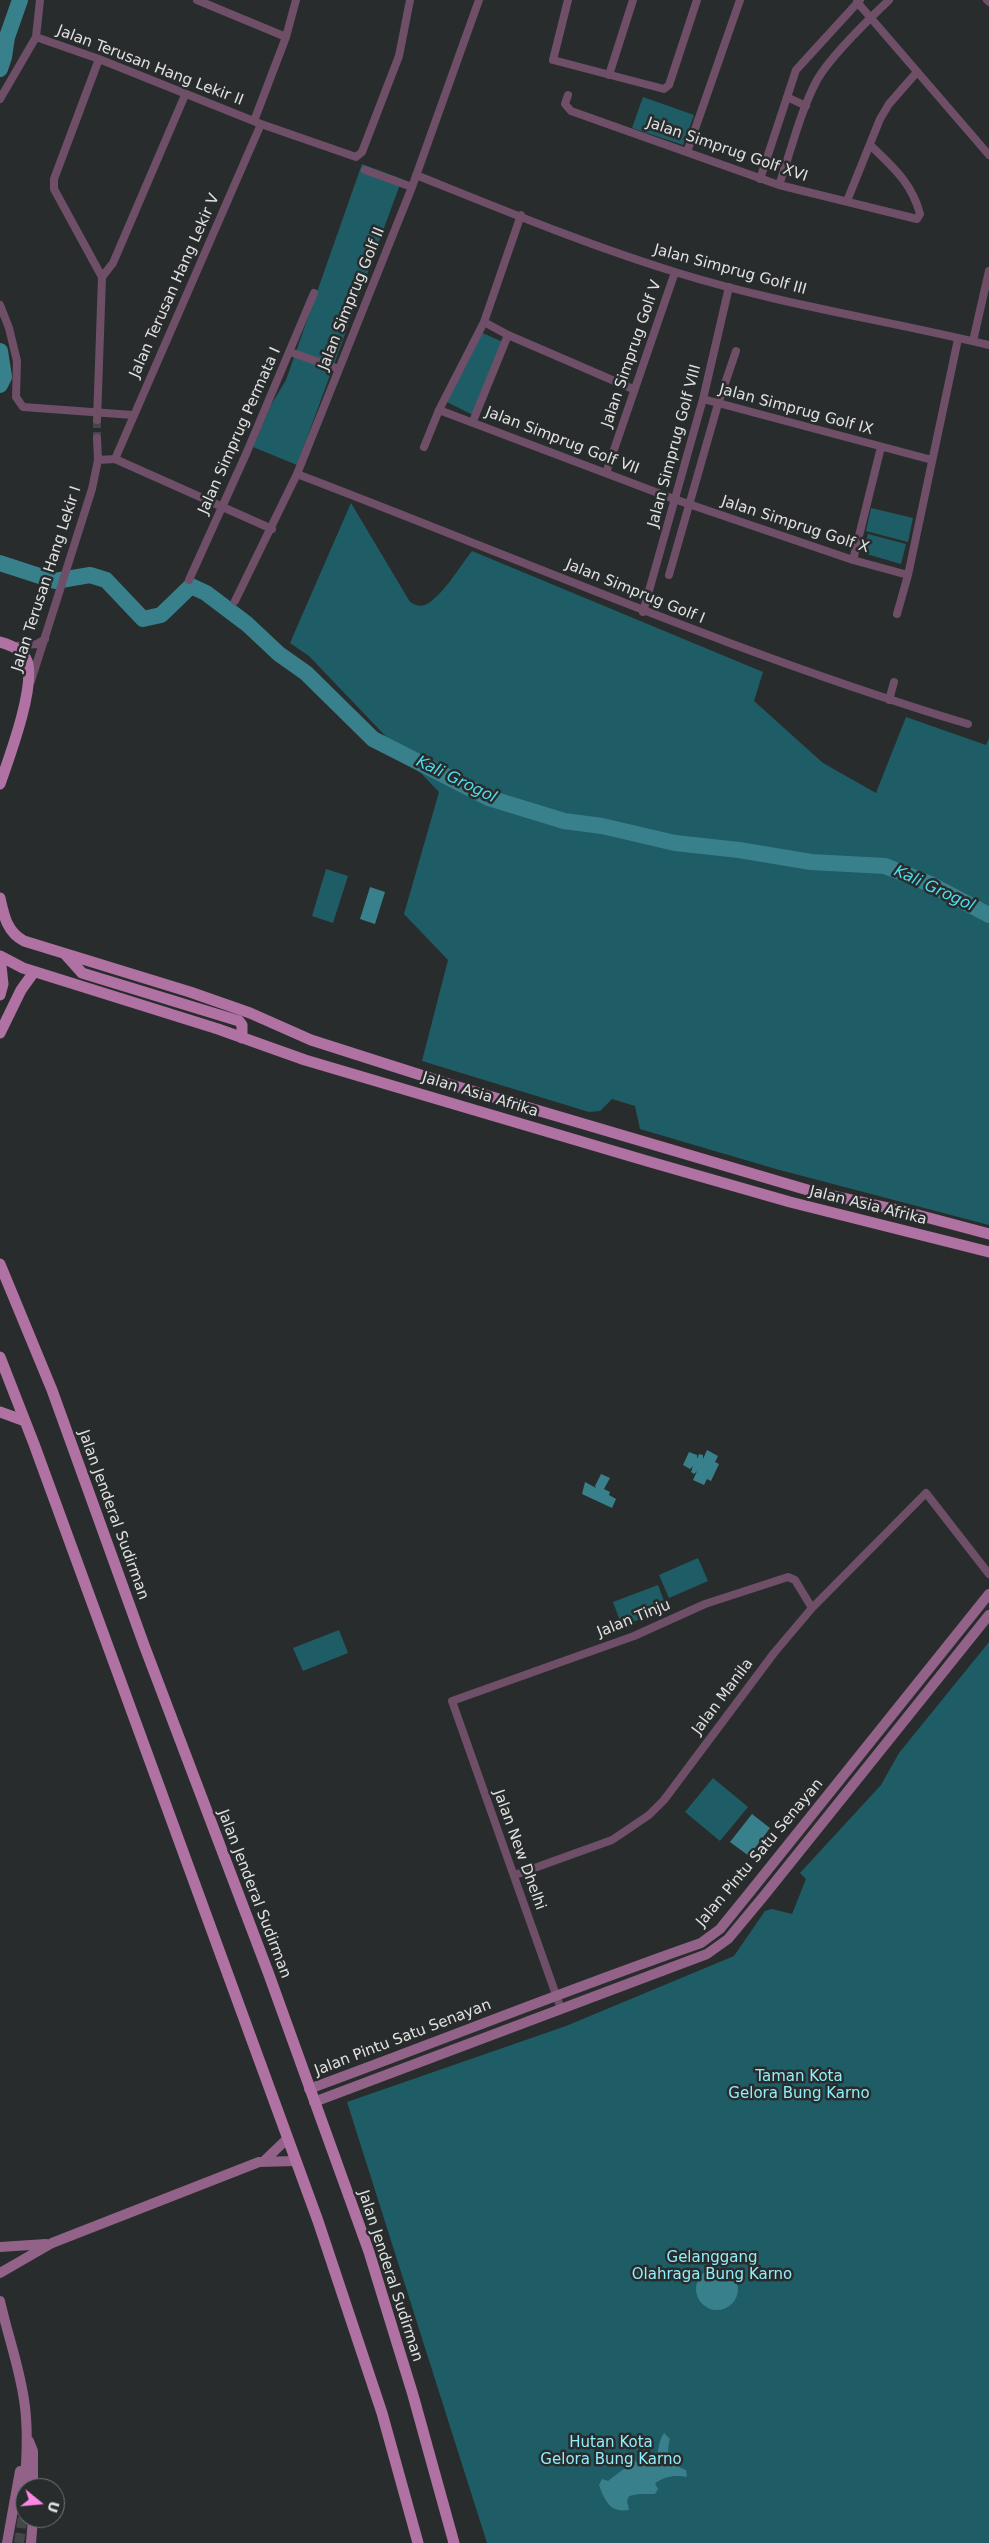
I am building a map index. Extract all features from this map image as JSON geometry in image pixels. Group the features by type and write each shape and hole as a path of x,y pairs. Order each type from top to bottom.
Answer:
{"main road":[{"path":"0,642 14,646 26,659 29,671 28,689"},
{"name":"Jalan Terusan Hang Lekir I","path":"0,784 28,689"},
{"name":"Jalan Asia Afrika","path":"0,898 5,918 15,936 65,954 233,1007 311,1040 622,1136 812,1191 903,1211 989,1234"},
{"path":"65,954 82,973 238,1021 242,1025 242,1038"},
{"path":"0,956 3,984 0,995"},
{"name":"Jalan Asia Afrika","path":"0,956 34,972 305,1060 790,1202 989,1252"},
{"path":"0,1034 21,990 34,972"},
{"path":"3,984 14,983 21,990"},
{"path":"618,1152 622,1136"},
{"name":"Jalan Jenderal Sudirman","path":"0,1264 50,1385 144,1645 268,1972 369,2252 413,2395 454,2543"},
{"path":"0,1357 295,2161 365,2360 418,2543"},
{"path":"0,1412 25,1421"},
{"name":"Jalan Pintu Satu Senayan","path":"309,2089 476,2027 556,1994 701,1943 711,1937 750,1892 989,1594"},
{"name":"Jalan Pintu Satu Senayan","path":"314,2102 707,1954 728,1939 989,1615"},
{"path":"476,2027 481,2040"},
{"path":"380,2063 385,2076"},
{"path":"352,2074 356,2086"},
{"path":"0,2273 52,2243 265,2160 287,2139"},
{"path":"265,2160 295,2161"},
{"path":"0,2247 52,2243"},
{"path":"0,2302 2,2322 19,2374 25,2407 27,2435 25,2478"},
{"path":"27,2435 33,2451 33,2478"},
{"path":"7,2543 27,2435"},
{"path":"30,2543 32,2528"}],"street":[{"name":"Jalan Terusan Hang Lekir II","path":"0,99 36,38 40,0"},
{"path":"198,0 286,37"},
{"name":"Jalan Terusan Hang Lekir II","path":"257,123 286,37 296,0"},
{"name":"Jalan Terusan Hang Lekir II","path":"36,38 99,59 257,123 353,157 358,156 362,152 398,56 410,0"},
{"name":"Jalan Simprug Golf II","path":"235,601 272,529 297,474 412,187 479,0"},
{"path":"568,0 553,60 667,88 697,0"},
{"path":"609,75 633,0"},
{"path":"687,152 740,0"},
{"path":"779,185 806,106 822,74 870,18 890,0"},
{"path":"760,179 796,70 859,1 870,18 989,155"},
{"path":"96,416 102,277 54,189 54,179 99,59"},
{"path":"847,201 880,120 889,104 917,72"},
{"path":"102,277 113,263 185,95"},
{"name":"Jalan Simprug Golf XVI","path":"568,95 565,104 571,111 760,179 914,220 919,218 920,214 908,185 870,145"},
{"path":"787,97 806,106"},
{"name":"Jalan Terusan Hang Lekir V","path":"115,459 257,123"},
{"path":"365,170 412,187"},
{"name":"Jalan Simprug Golf III","path":"416,175 675,272 729,287 989,345"},
{"path":"424,447 439,410 484,322 521,215"},
{"path":"973,341 989,271"},
{"name":"Jalan Simprug Golf V","path":"606,473 675,272"},
{"name":"Jalan Simprug Golf VIII","path":"642,612 703,399 729,287"},
{"name":"Jalan Simprug Permata I","path":"189,580 290,352 314,293"},
{"path":"0,305 10,328 17,361 16,397 19,404 23,407 96,416 133,414"},
{"path":"484,322 508,335 634,389"},
{"path":"473,421 508,335"},
{"path":"897,614 908,575 958,339"},
{"path":"669,575 718,404 736,351"},
{"path":"290,352 338,369"},
{"name":"Jalan Simprug Golf IX","path":"703,399 932,460"},
{"name":"Jalan Simprug Golf VII","path":"439,410 473,421 674,499"},
{"name":"Jalan Terusan Hang Lekir I","path":"28,689 92,490 98,460 97,438"},
{"name":"Jalan Simprug Golf IX","path":"853,560 881,447"},
{"path":"98,460 115,459 221,508 272,529"},
{"name":"Jalan Simprug Golf I","path":"297,474 514,558 642,612 889,700 968,724"},
{"name":"Jalan Simprug Golf X","path":"674,499 853,560 908,575"},
{"path":"14,646 37,644 45,639"},
{"path":"889,700 894,682"},
{"name":"Jalan Manila","path":"515,1875 612,1840 649,1816 664,1800 774,1653 812,1608 926,1493 989,1574"},
{"name":"Jalan Tinju","path":"452,1701 634,1636 705,1604 788,1577 795,1580 812,1608"},
{"name":"Jalan New Dhelhi","path":"452,1701 561,2009"}],"green space":[{"path":"643,97 694,115 683,145 632,128"},
{"path":"362,164 402,179 297,465 253,447 271,405 286,380"},
{"path":"480,332 503,342 473,415 447,402"},
{"path":"351,503 410,602 421,606 438,596 472,551 763,672 754,701 823,763 876,793 906,717 986,745 989,738 989,1225 776,1169 640,1129 635,1106 612,1099 600,1111 589,1112 422,1061 448,960 404,914 439,792 309,656 290,643"},
{"path":"871,508 913,518 908,542 866,531"},
{"path":"868,534 906,544 901,564 863,553"},
{"path":"326,869 348,876 333,923 312,916"},
{"path":"698,1558 708,1581 669,1598 659,1575"},
{"path":"658,1585 667,1609 622,1626 613,1602"},
{"path":"339,1630 348,1653 303,1671 293,1648"},
{"name":"Gelanggang Olahraga Bung Karno","path":"989,1642 989,2543 487,2543 347,2102 566,2026 734,1956 765,1911 772,1909 792,1914 806,1879 800,1873 881,1785 899,1753"},
{"path":"713,1778 748,1807 720,1841 685,1812"}],"shaded area":[{"path":"370,887 385,892 375,924 360,919"},
{"path":"707,1450 718,1456 715,1462 719,1464 711,1481 707,1479 704,1485 693,1480 697,1471 694,1474 691,1472 693,1466 690,1469 683,1465 689,1452 697,1455 697,1459 699,1454 703,1455 703,1459"},
{"path":"601,1474 610,1478 604,1489 610,1492 609,1495 616,1499 612,1508 582,1494 585,1482 596,1488 595,1486"},
{"path":"752,1814 770,1828 749,1856 730,1842"},
{"path":"717,2268 732,2274 738,2289 732,2304 717,2310 702,2304 696,2289 702,2274"},
{"path":"664,2433 670,2439 668,2449 670,2458 676,2465 686,2470 687,2477 667,2477 655,2483 658,2489 655,2494 629,2496 627,2501 629,2510 613,2508 606,2501 599,2485 602,2479 608,2481 625,2468 630,2460 635,2460 639,2466 653,2460 658,2453"}],"waterway":[{"name":"Kali Grogol","path":"0,69 7,37 20,0"},
{"name":"Kali Grogol","path":"0,351 4,377 0,385"},
{"name":"Kali Grogol","path":"0,563 55,581 90,575 106,580 143,619 161,615 191,586 206,593 247,624 279,654 306,673 373,739 489,798 564,821 602,826 675,843 739,850 811,862 885,866 930,884 989,915"}],"tunnel":[{"path":"97,420 97,438"},
{"path":"19,2543 21,2528"}],"park label":[{"name":"Taman Kota Gelora Bung Karno","path":"799,2086"},
{"name":"Hutan Kota Gelora Bung Karno","path":"611,2452"}]}
